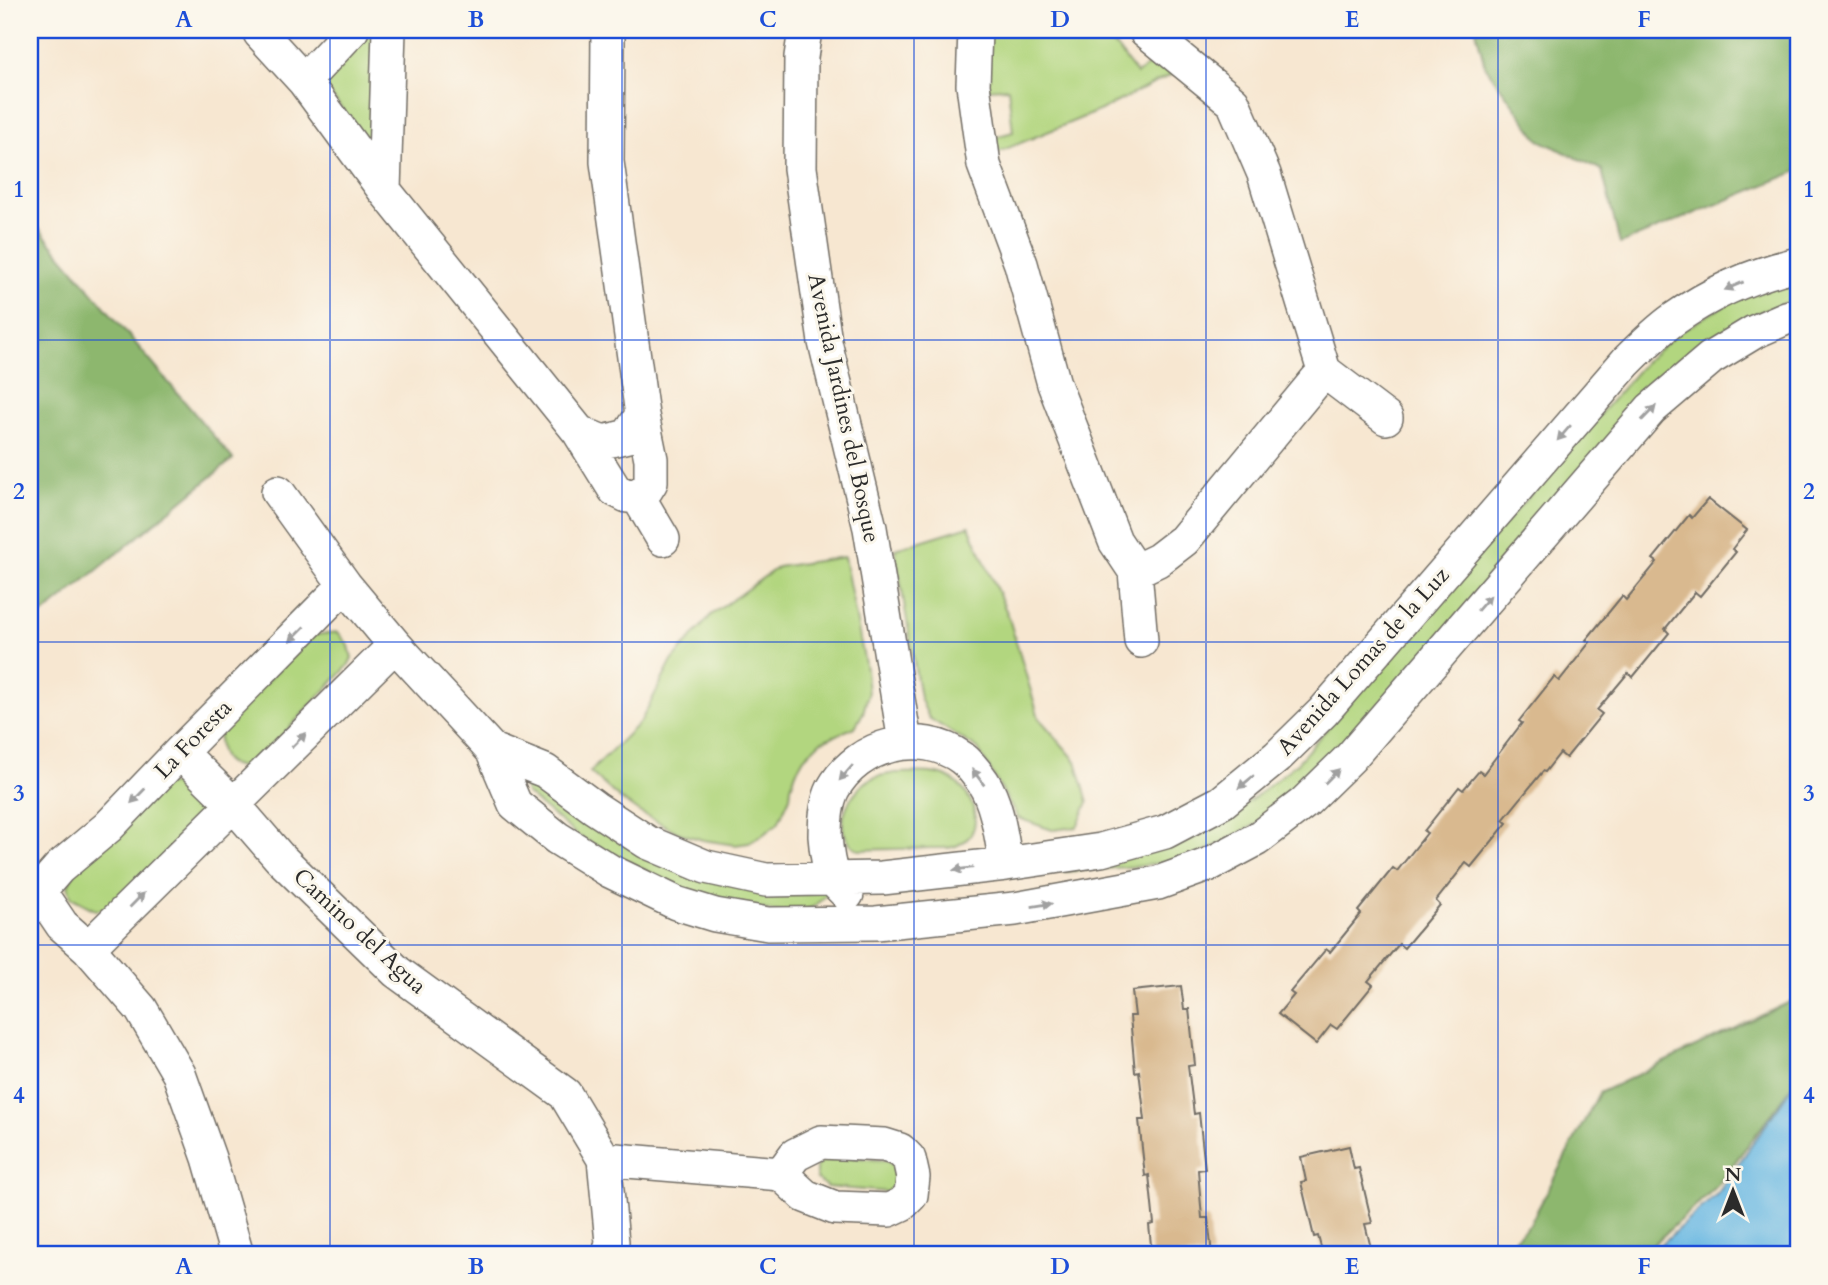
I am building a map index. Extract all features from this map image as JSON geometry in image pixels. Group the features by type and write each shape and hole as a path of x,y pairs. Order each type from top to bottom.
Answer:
{"street":[{"path":"304,81 352,30"},
{"path":"384,190 389,30"},
{"path":"260,33 304,81 384,190 579,432 615,490 626,496 638,495 646,490 651,482 651,459 642,415 607,162 608,30"},
{"name":"Avenida Jardines del Bosque","path":"804,30 801,57 800,168 825,342 870,528 905,742"},
{"path":"975,30 973,85 984,165 1021,264 1054,384 1115,541 1135,571 1141,641"},
{"path":"1145,30 1233,102 1264,174 1324,371 1386,418"},
{"name":"Avenida Lomas de la Luz","path":"492,750 545,771 647,842 706,867 766,880 882,878 1006,864 1101,850 1165,832 1222,802 1277,757 1323,712 1645,343 1674,319 1726,289 1762,274 1798,264"},
{"name":"Avenida Lomas de la Luz","path":"278,492 345,585 395,645 492,750 515,804 557,838 610,872 676,903 715,915 768,924 876,923 1015,909 1158,883 1210,864 1256,839 1304,803 1350,758 1651,409 1720,352 1754,332 1798,315"},
{"path":"1135,571 1158,560 1184,540 1324,371"},
{"path":"579,432 603,442 628,436 642,415"},
{"path":"638,495 663,538"},
{"name":"La Foresta","path":"88,948 62,925 39,891 59,868 108,827 345,585"},
{"path":"237,1255 209,1158 179,1074 141,1009 88,948 395,645"},
{"path":"876,923 834,880 826,849 825,817 832,790 849,767 872,751 905,742 934,745 963,759 984,783 998,819 1006,864"},
{"name":"Camino del Agua","path":"180,752 233,804 279,856 397,972 565,1094 604,1159 612,1242 609,1255"},
{"path":"604,1159 781,1174"}],"green space":[{"path":"370,30 380,30 377,154 325,87 325,76"},
{"path":"989,30 1109,30 1102,38 1117,48 1137,74 1156,59 1173,74 1101,110 996,153 991,138 1013,132 1008,88 982,89"},
{"path":"1476,30 1798,30 1798,171 1620,244 1602,170 1539,140 1485,66"},
{"path":"30,218 233,459 30,625"},
{"path":"1798,279 1798,299 1742,320 1694,350 1662,375 1352,742 1270,817 1194,857 1141,866 1062,872 1185,836 1253,799 1298,762 1645,362 1678,333 1730,302"},
{"path":"969,526 1008,615 1039,718 1076,761 1088,802 1077,827 1052,830 1018,818 978,749 929,718 920,698 895,549"},
{"path":"844,557 866,669 868,694 863,713 855,727 820,742 804,758 796,772 790,797 778,823 749,843 735,845 703,840 679,833 639,812 590,772 641,721 672,661 711,615 778,567"},
{"path":"338,632 349,646 352,658 348,666 252,767 228,762 219,745 219,727 314,635"},
{"path":"895,773 936,774 958,784 971,802 974,812 975,822 966,840 950,848 859,850 852,845 845,835 843,825 852,797 873,778"},
{"path":"522,775 588,819 829,892 816,905 803,912 778,912 700,898 578,836 526,793"},
{"path":"182,784 198,797 202,814 114,909 95,910 71,897 68,885 75,871 165,785"},
{"path":"1798,998 1798,1079 1716,1187 1642,1255 1498,1255 1530,1224 1599,1093"},
{"path":"828,1155 888,1161 898,1169 898,1183 888,1192 827,1187 816,1178 816,1167"}],"water":[{"path":"1798,1079 1798,1255 1649,1255 1718,1193"}],"building":[{"path":"1708,499 1747,530 1732,549 1736,552 1700,596 1695,592 1665,629 1669,633 1633,677 1628,673 1597,710 1602,714 1566,758 1560,753 1503,820 1507,823 1471,867 1466,863 1436,901 1440,905 1404,948 1399,944 1368,981 1373,985 1337,1029 1331,1025 1316,1044 1278,1014 1294,995 1290,992 1326,949 1330,952 1361,914 1358,911 1393,868 1397,871 1459,787 1463,790 1479,771 1483,774 1522,723 1519,721 1554,677 1559,681 1590,642 1586,640 1622,596 1626,600 1657,562 1653,559 1689,515 1692,518"},
{"path":"1181,986 1184,1009 1189,1009 1195,1065 1188,1066 1194,1114 1199,1113 1205,1169 1198,1170 1202,1218 1208,1218 1212,1255 1152,1255 1149,1225 1154,1224 1139,1120 1145,1120 1139,1071 1135,1072 1130,1016 1135,1016 1132,991"},
{"path":"1349,1146 1354,1169 1359,1168 1372,1223 1365,1224 1371,1248 1342,1255 1323,1255 1318,1236 1314,1237 1301,1182 1306,1181 1301,1157"}]}
